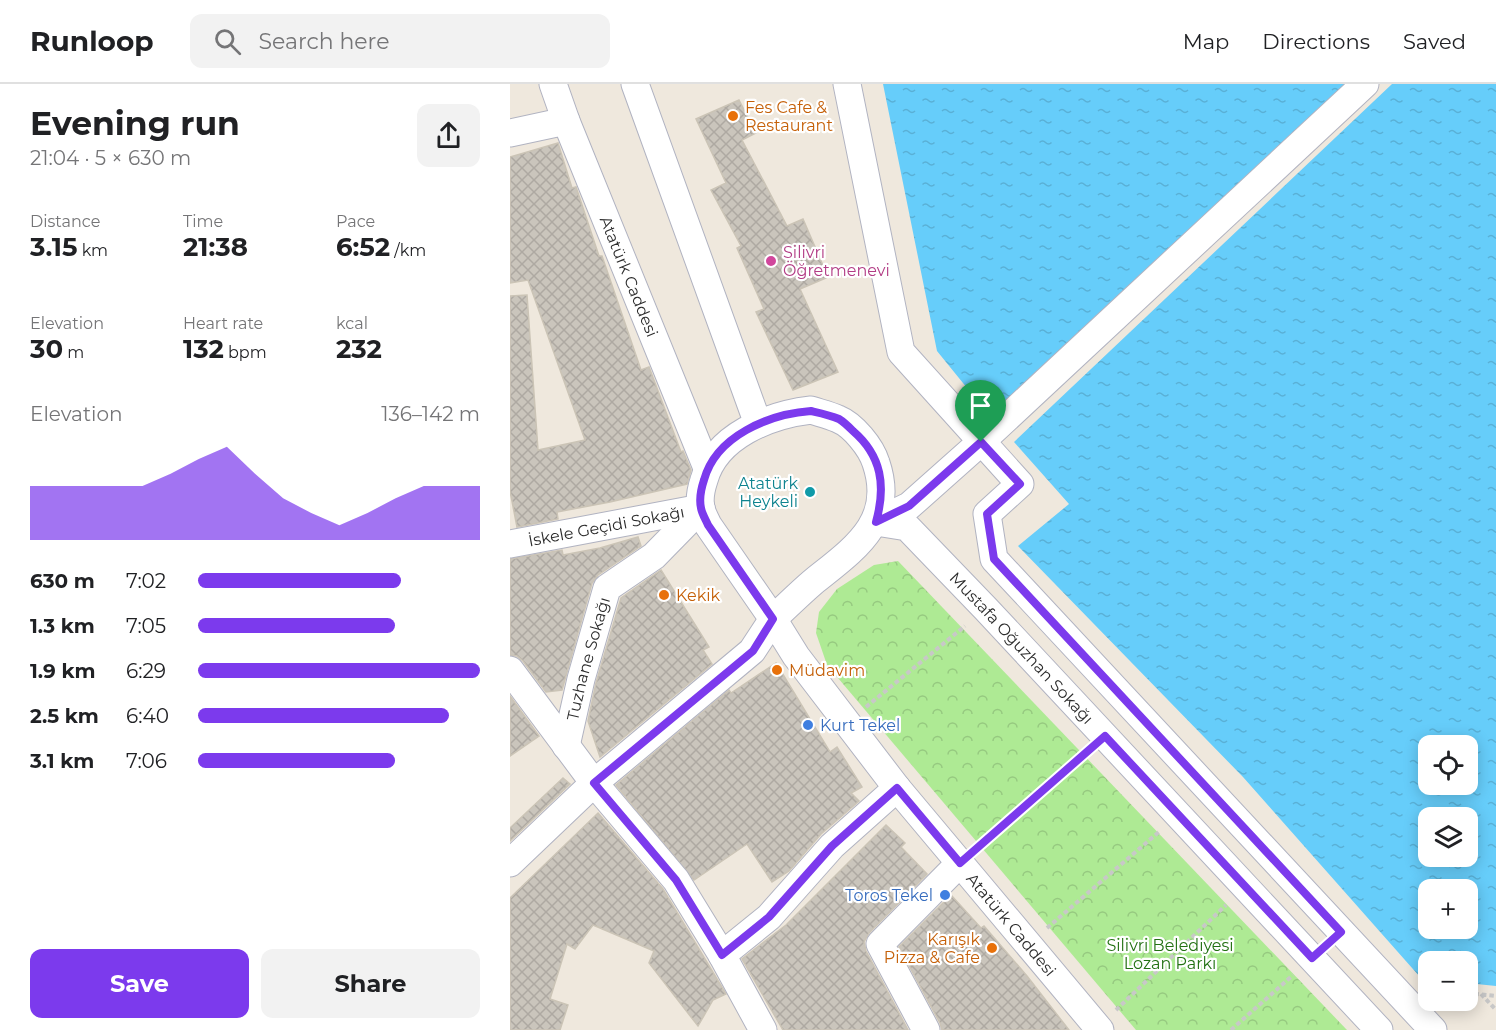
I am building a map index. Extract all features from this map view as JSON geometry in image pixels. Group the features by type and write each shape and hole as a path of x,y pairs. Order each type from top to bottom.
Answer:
{"street":[{"name":"Atatürk Caddesi","path":"553,84 707,468"},
{"path":"635,84 758,424"},
{"path":"847,84 901,352 1020,484 987,514 994,559 1433,1030"},
{"path":"876,522 909,506 981,442 1365,84"},
{"path":"510,133 566,121"},
{"path":"510,863 594,783 753,651 773,619 863,539 876,522 882,501 880,474 875,457 860,437 840,420 811,411 788,413 758,424 741,434 719,451 707,468 700,493 701,508 708,525 773,619"},
{"name":"İskele Geçidi Sokağı","path":"510,544 701,508"},
{"name":"Tuzhane Sokağı","path":"566,746 581,679 607,588 654,556 701,508"},
{"name":"Mustafa Oğuzhan Sokağı","path":"876,522 907,527 1379,1030"},
{"name":"Atatürk Caddesi","path":"773,619 796,656 897,788 1028,944 1107,1021"},
{"path":"510,670 594,783 676,880 722,955 754,1024"},
{"path":"722,955 769,917 832,846 897,788"},
{"path":"926,1030 880,944 960,863"}],"path":[{"path":"847,724 986,609"},
{"path":"960,863 1105,736"},
{"path":"1028,944 1179,815"},
{"path":"1107,1021 1245,886"},
{"path":"1231,1030 1312,958"},
{"path":"1478,994 1496,996"},
{"path":"1481,994 1496,1010"}],"green space":[{"name":"Silivri Belediyesi Lozan Parkı","path":"898,561 1347,1030 1136,1030 827,665 816,633 819,612 837,589 874,565"}],"water":[{"path":"883,84 1351,84 993,420 937,351"},
{"path":"1392,84 1496,84 1496,986 1478,984 1478,951 1418,951 1418,975 1243,777 1018,546 1069,504 1014,442"}],"building":[{"path":"739,100 756,133 742,140 787,226 803,219 828,277 800,289 838,372 793,390 756,312 764,309 737,248 741,246 711,190 726,183 696,119"},
{"path":"558,143 572,188 576,187 599,256 602,256 641,370 649,367 681,452 683,451 691,470 687,484 557,512 558,519 517,527 510,491 510,296 527,295 538,450 585,440 528,280 510,283 510,157"},
{"path":"638,537 641,546 598,575 592,583 562,690 546,692 523,661 517,656 510,655 510,559 562,550 563,555 600,548"},
{"path":"661,570 709,647 703,650 712,664 600,757 588,721 596,683 621,598"},
{"path":"776,663 830,752 837,747 862,787 851,793 859,801 821,834 789,871 772,882 747,844 694,880 616,785 729,690 731,693"},
{"path":"510,696 539,736 510,756"},
{"path":"563,778 570,784 510,841 510,828"},
{"path":"598,813 663,889 726,994 713,1000 698,1026 649,963 654,951 593,925 575,949 567,944 550,999 568,1005 560,1030 510,1030 510,898"},
{"path":"886,825 905,843 901,847 927,874 869,933 864,942 866,951 908,1030 783,1030 742,959 786,925"},
{"path":"951,895 981,928 984,926 1069,1030 942,1030 899,947"}],"place":[{"name":"Fes Cafe & Restaurant","path":"733,116"},
{"name":"Silivri Öğretmenevi","path":"771,261"},
{"name":"Atatürk Heykeli","path":"810,492"},
{"name":"Kekik","path":"664,595"},
{"name":"Müdavim","path":"777,670"},
{"name":"Kurt Tekel","path":"808,725"},
{"name":"Toros Tekel","path":"945,895"},
{"name":"Karışık Pizza & Cafe","path":"992,948"}],"route":[{"path":"811,411 840,420 860,437 875,457 880,474 882,501 876,522 909,506 981,442 1020,484 987,514 994,559 1341,932 1312,958 1105,736 960,863 897,788 832,846 769,917 722,955 676,880 594,783 753,651 773,619 708,525 701,508 700,493 707,468 719,451 758,424 788,413 811,411"}]}
